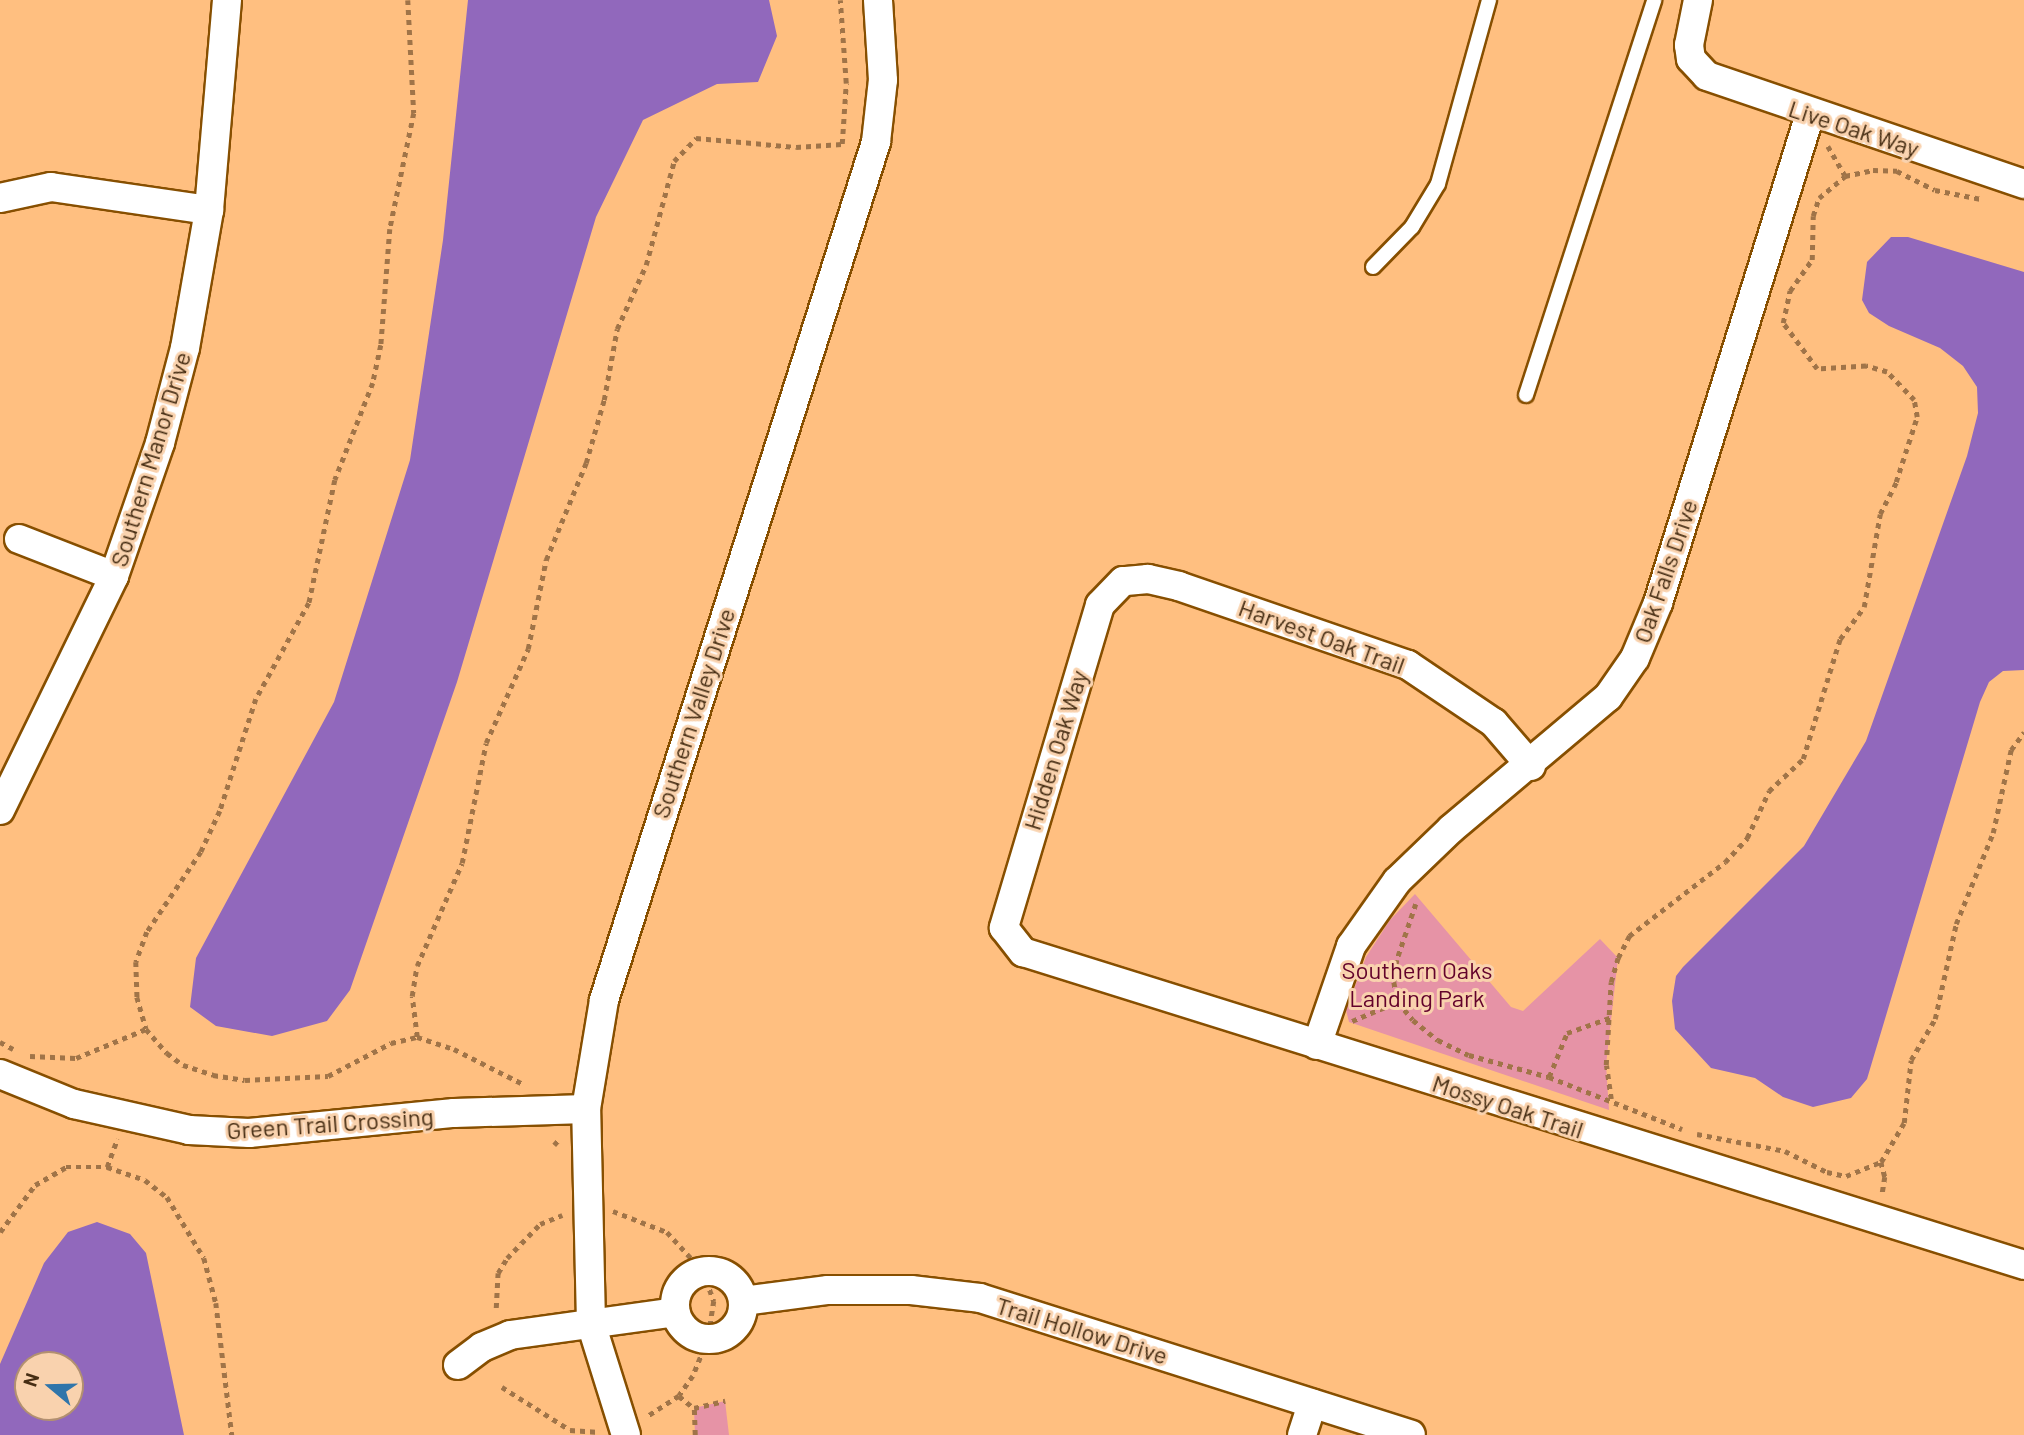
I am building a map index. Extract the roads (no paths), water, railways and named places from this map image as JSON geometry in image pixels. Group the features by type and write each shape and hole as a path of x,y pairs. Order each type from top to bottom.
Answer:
{"street":[{"name":"Southern Manor Drive","path":"0,810 114,576 160,443 185,348 209,210 227,0"},
{"name":"Southern Valley Drive","path":"613,1434 591,1322 586,1109 604,1000 876,142 883,80 878,0"},
{"name":"Live Oak Way","path":"1698,0 1690,25 1691,59 1707,76 1810,114 2024,184"},
{"name":"Oak Falls Drive","path":"1319,1040 1351,946 1397,881 1451,829 1531,766 1608,697 1635,658 1658,603 1810,114"},
{"path":"0,198 51,187 209,210"},
{"path":"19,539 114,576"},
{"name":"Harvest Oak Trail","path":"1123,581 1148,579 1179,586 1408,665 1494,723 1531,766"},
{"name":"Hidden Oak Way","path":"1004,928 1101,605 1123,581"},
{"name":"Mossy Oak Trail","path":"1004,928 1023,952 1319,1040 1969,1252 2024,1265"},
{"name":"Green Trail Crossing","path":"0,1074 74,1104 189,1130 249,1133 454,1113 586,1109"},
{"path":"704,1271 725,1274 740,1291 743,1301 737,1323 719,1337 696,1337 687,1331 675,1312 677,1290 693,1274 704,1271"},
{"name":"Trail Hollow Drive","path":"743,1301 828,1290 911,1290 980,1298 1411,1435"},
{"path":"458,1365 482,1347 510,1335 675,1312"},
{"path":"1302,1435 1312,1404"}],"lane":[{"path":"1373,267 1412,227 1438,184 1489,0"},
{"path":"1526,395 1654,0"}],"park label":[{"name":"Southern Oaks Landing Park","path":"1417,984"}]}
